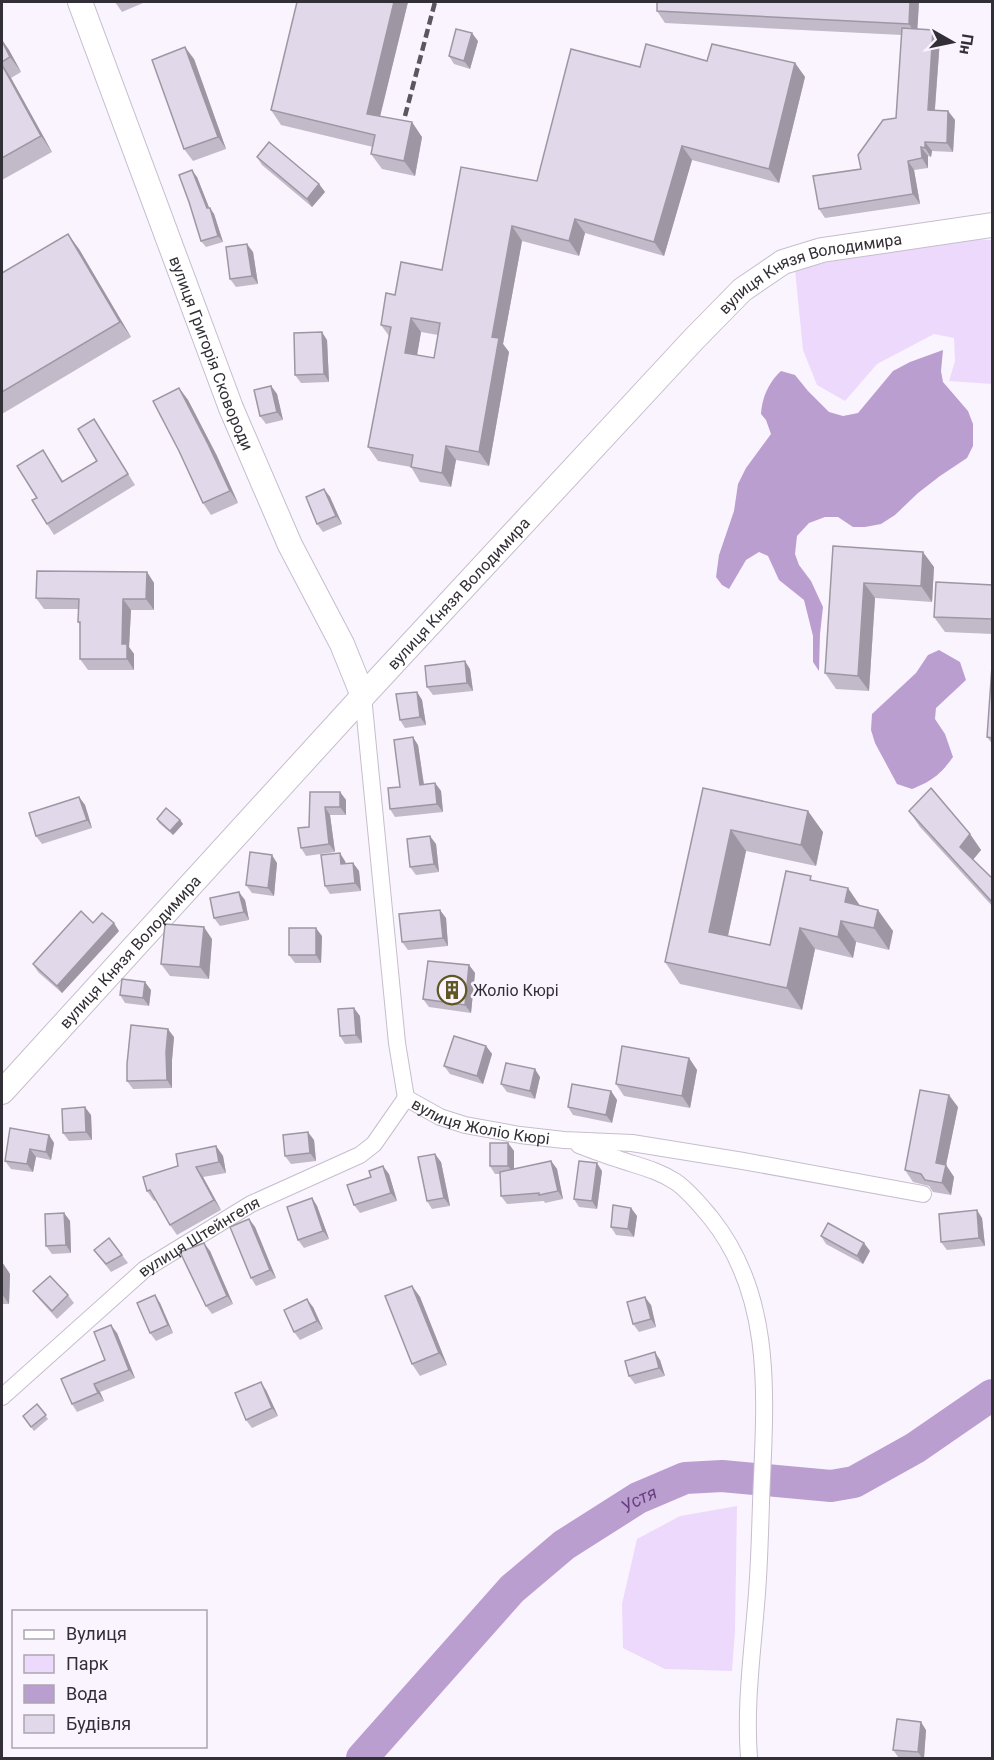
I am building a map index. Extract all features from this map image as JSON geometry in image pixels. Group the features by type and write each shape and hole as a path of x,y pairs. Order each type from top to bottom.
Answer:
{"main road":[{"name":"вулиця Григорія Сковороди","path":"80,2 231,408 290,545 342,644 363,696"},
{"name":"вулиця Князя Володимира","path":"2,1092 363,696 742,290 783,262 822,249 993,225"}],"street":[{"name":"вулиця Жоліо Кюрі","path":"363,696 397,1043 406,1098 440,1117 465,1125 564,1140 632,1143 923,1194"},
{"name":"вулиця Штейнгеля","path":"2,1398 146,1269 251,1204 360,1155 374,1144 406,1098"},
{"path":"564,1140 618,1160 654,1170 676,1182 694,1197 719,1228 735,1253 747,1281 758,1320 764,1375 765,1417 747,1742 749,1758"}],"green space":[{"path":"968,239 992,240 992,384 949,381 955,361 954,338 934,334 877,364 845,401 817,385 803,350 795,270 817,264"},
{"path":"737,1506 732,1671 665,1669 623,1648 622,1604 637,1539 680,1516"}],"water":[{"path":"943,350 941,371 943,382 968,411 973,424 973,446 967,458 940,476 895,515 881,524 853,527 838,517 825,517 809,523 797,536 795,554 799,565 811,581 823,607 819,671 813,662 813,636 804,600 779,580 768,556 759,552 746,560 729,589 722,585 716,577 719,555 734,511 738,484 746,468 771,434 761,414 765,396 773,380 781,371 795,375 829,412 843,416 858,413 893,371"},
{"path":"939,650 960,662 966,680 936,708 935,719 945,734 953,757 935,777 912,789 897,784 875,743 871,730 872,714 916,673 928,655"}],"building":[{"path":"297,2 394,2 367,114 412,122 404,161 371,154 375,135 271,110"},
{"path":"657,2 910,2 909,24 657,11"},
{"path":"902,28 933,30 928,110 948,111 947,143 925,142 925,148 921,147 922,158 908,161 913,194 819,209 813,176 861,169 858,155 883,120 896,118"},
{"path":"456,29 472,33 464,61 449,56"},
{"path":"2,41 10,57 2,62"},
{"path":"646,44 707,61 712,44 795,63 769,169 682,146 654,242 575,219 569,241 512,226 492,337 499,338 479,452 446,446 442,473 411,467 413,455 368,447 391,327 381,325 386,293 395,295 401,262 442,270 461,167 537,181 571,49 640,67","holes":["411,318 440,323 434,358 405,353"]},
{"path":"185,47 218,137 184,149 152,60"},
{"path":"2,65 41,136 2,158"},
{"path":"269,142 319,184 307,199 257,157"},
{"path":"192,170 207,208 210,208 218,236 201,241 179,175"},
{"path":"68,234 120,322 2,392 2,273"},
{"path":"247,244 252,276 230,279 226,247"},
{"path":"322,332 324,374 295,375 294,333"},
{"path":"271,386 277,412 260,416 254,390"},
{"path":"179,388 230,491 203,503 153,401"},
{"path":"94,419 128,474 47,524 32,500 37,498 17,466 43,450 62,482 97,461 78,429"},
{"path":"324,489 336,516 317,524 306,497"},
{"path":"833,546 923,552 921,586 864,583 858,676 825,673"},
{"path":"37,571 147,572 146,599 123,599 122,644 127,644 127,659 80,659 79,599 36,598"},
{"path":"936,582 993,585 993,619 934,617"},
{"path":"993,652 993,738 987,737"},
{"path":"465,661 467,683 427,687 425,666"},
{"path":"417,692 420,717 400,720 396,694"},
{"path":"413,737 420,785 435,783 437,804 390,809 388,788 400,787 394,740"},
{"path":"703,788 808,811 801,845 731,830 709,932 770,945 786,871 811,876 810,880 848,888 845,902 878,910 874,928 841,921 838,937 800,928 787,988 665,962"},
{"path":"931,788 970,834 960,847 993,879 993,903 909,811"},
{"path":"310,792 340,792 340,807 325,807 329,844 301,848 298,828 309,827"},
{"path":"79,797 87,820 36,836 29,813"},
{"path":"166,808 180,820 170,831 157,819"},
{"path":"430,836 434,864 410,867 407,839"},
{"path":"250,852 272,855 268,888 246,885"},
{"path":"340,853 341,864 353,863 355,883 325,886 321,855"},
{"path":"239,892 244,912 214,918 210,898"},
{"path":"440,910 443,938 402,942 399,914"},
{"path":"81,911 93,923 102,913 114,923 57,986 33,964"},
{"path":"165,924 204,927 200,967 161,964"},
{"path":"289,928 316,928 316,955 289,955"},
{"name":"Жоліо Кюрі","path":"428,961 469,965 465,1005 423,999"},
{"path":"122,979 145,982 143,998 120,995"},
{"path":"354,1008 356,1035 340,1036 338,1009"},
{"path":"131,1025 168,1029 167,1080 127,1081"},
{"path":"454,1036 486,1046 477,1076 444,1066"},
{"path":"622,1046 689,1058 682,1096 616,1084"},
{"path":"506,1063 535,1069 530,1091 501,1084"},
{"path":"572,1084 611,1091 606,1115 568,1107"},
{"path":"920,1090 949,1095 936,1163 946,1165 942,1183 925,1180 921,1174 905,1170"},
{"path":"85,1107 86,1132 63,1133 62,1109"},
{"path":"10,1128 49,1135 46,1152 30,1149 27,1164 5,1161"},
{"path":"308,1132 310,1153 285,1156 283,1135"},
{"path":"490,1143 508,1143 508,1166 490,1166"},
{"path":"216,1146 219,1162 196,1167 214,1200 170,1225 150,1190 147,1191 143,1177 178,1166 176,1154"},
{"path":"435,1154 444,1198 427,1201 418,1157"},
{"path":"551,1161 558,1191 539,1195 539,1193 501,1196 500,1172"},
{"path":"579,1161 597,1163 592,1201 574,1199"},
{"path":"383,1166 391,1193 354,1205 347,1185 371,1177 369,1171"},
{"path":"312,1198 323,1231 298,1240 287,1207"},
{"path":"613,1205 631,1208 628,1229 611,1227"},
{"path":"977,1210 979,1238 941,1242 939,1214"},
{"path":"64,1213 66,1245 46,1246 45,1214"},
{"path":"249,1219 270,1270 251,1278 230,1227"},
{"path":"828,1223 864,1243 857,1256 821,1236"},
{"path":"109,1238 122,1255 106,1264 94,1250"},
{"path":"204,1243 227,1296 206,1306 180,1252"},
{"path":"50,1276 68,1295 52,1311 33,1291"},
{"path":"412,1286 439,1353 412,1364 385,1296"},
{"path":"155,1295 168,1325 150,1333 137,1303"},
{"path":"645,1297 651,1319 633,1324 627,1302"},
{"path":"307,1299 317,1321 294,1332 284,1310"},
{"path":"111,1325 129,1370 94,1384 98,1393 72,1404 61,1379 105,1360 94,1332"},
{"path":"655,1352 659,1368 629,1376 625,1361"},
{"path":"261,1382 272,1408 246,1420 235,1393"},
{"path":"37,1404 46,1415 31,1427 23,1416"},
{"path":"897,1719 921,1722 918,1752 893,1750"}],"waterway":[{"name":"Устя","path":"362,1758 512,1589 564,1545 638,1498 685,1478 722,1476 831,1486 854,1482 915,1448 992,1395"}],"railway":[{"path":"405,116 435,2"}],"place":[{"name":"Жоліо Кюрі","path":"452,990"}]}
